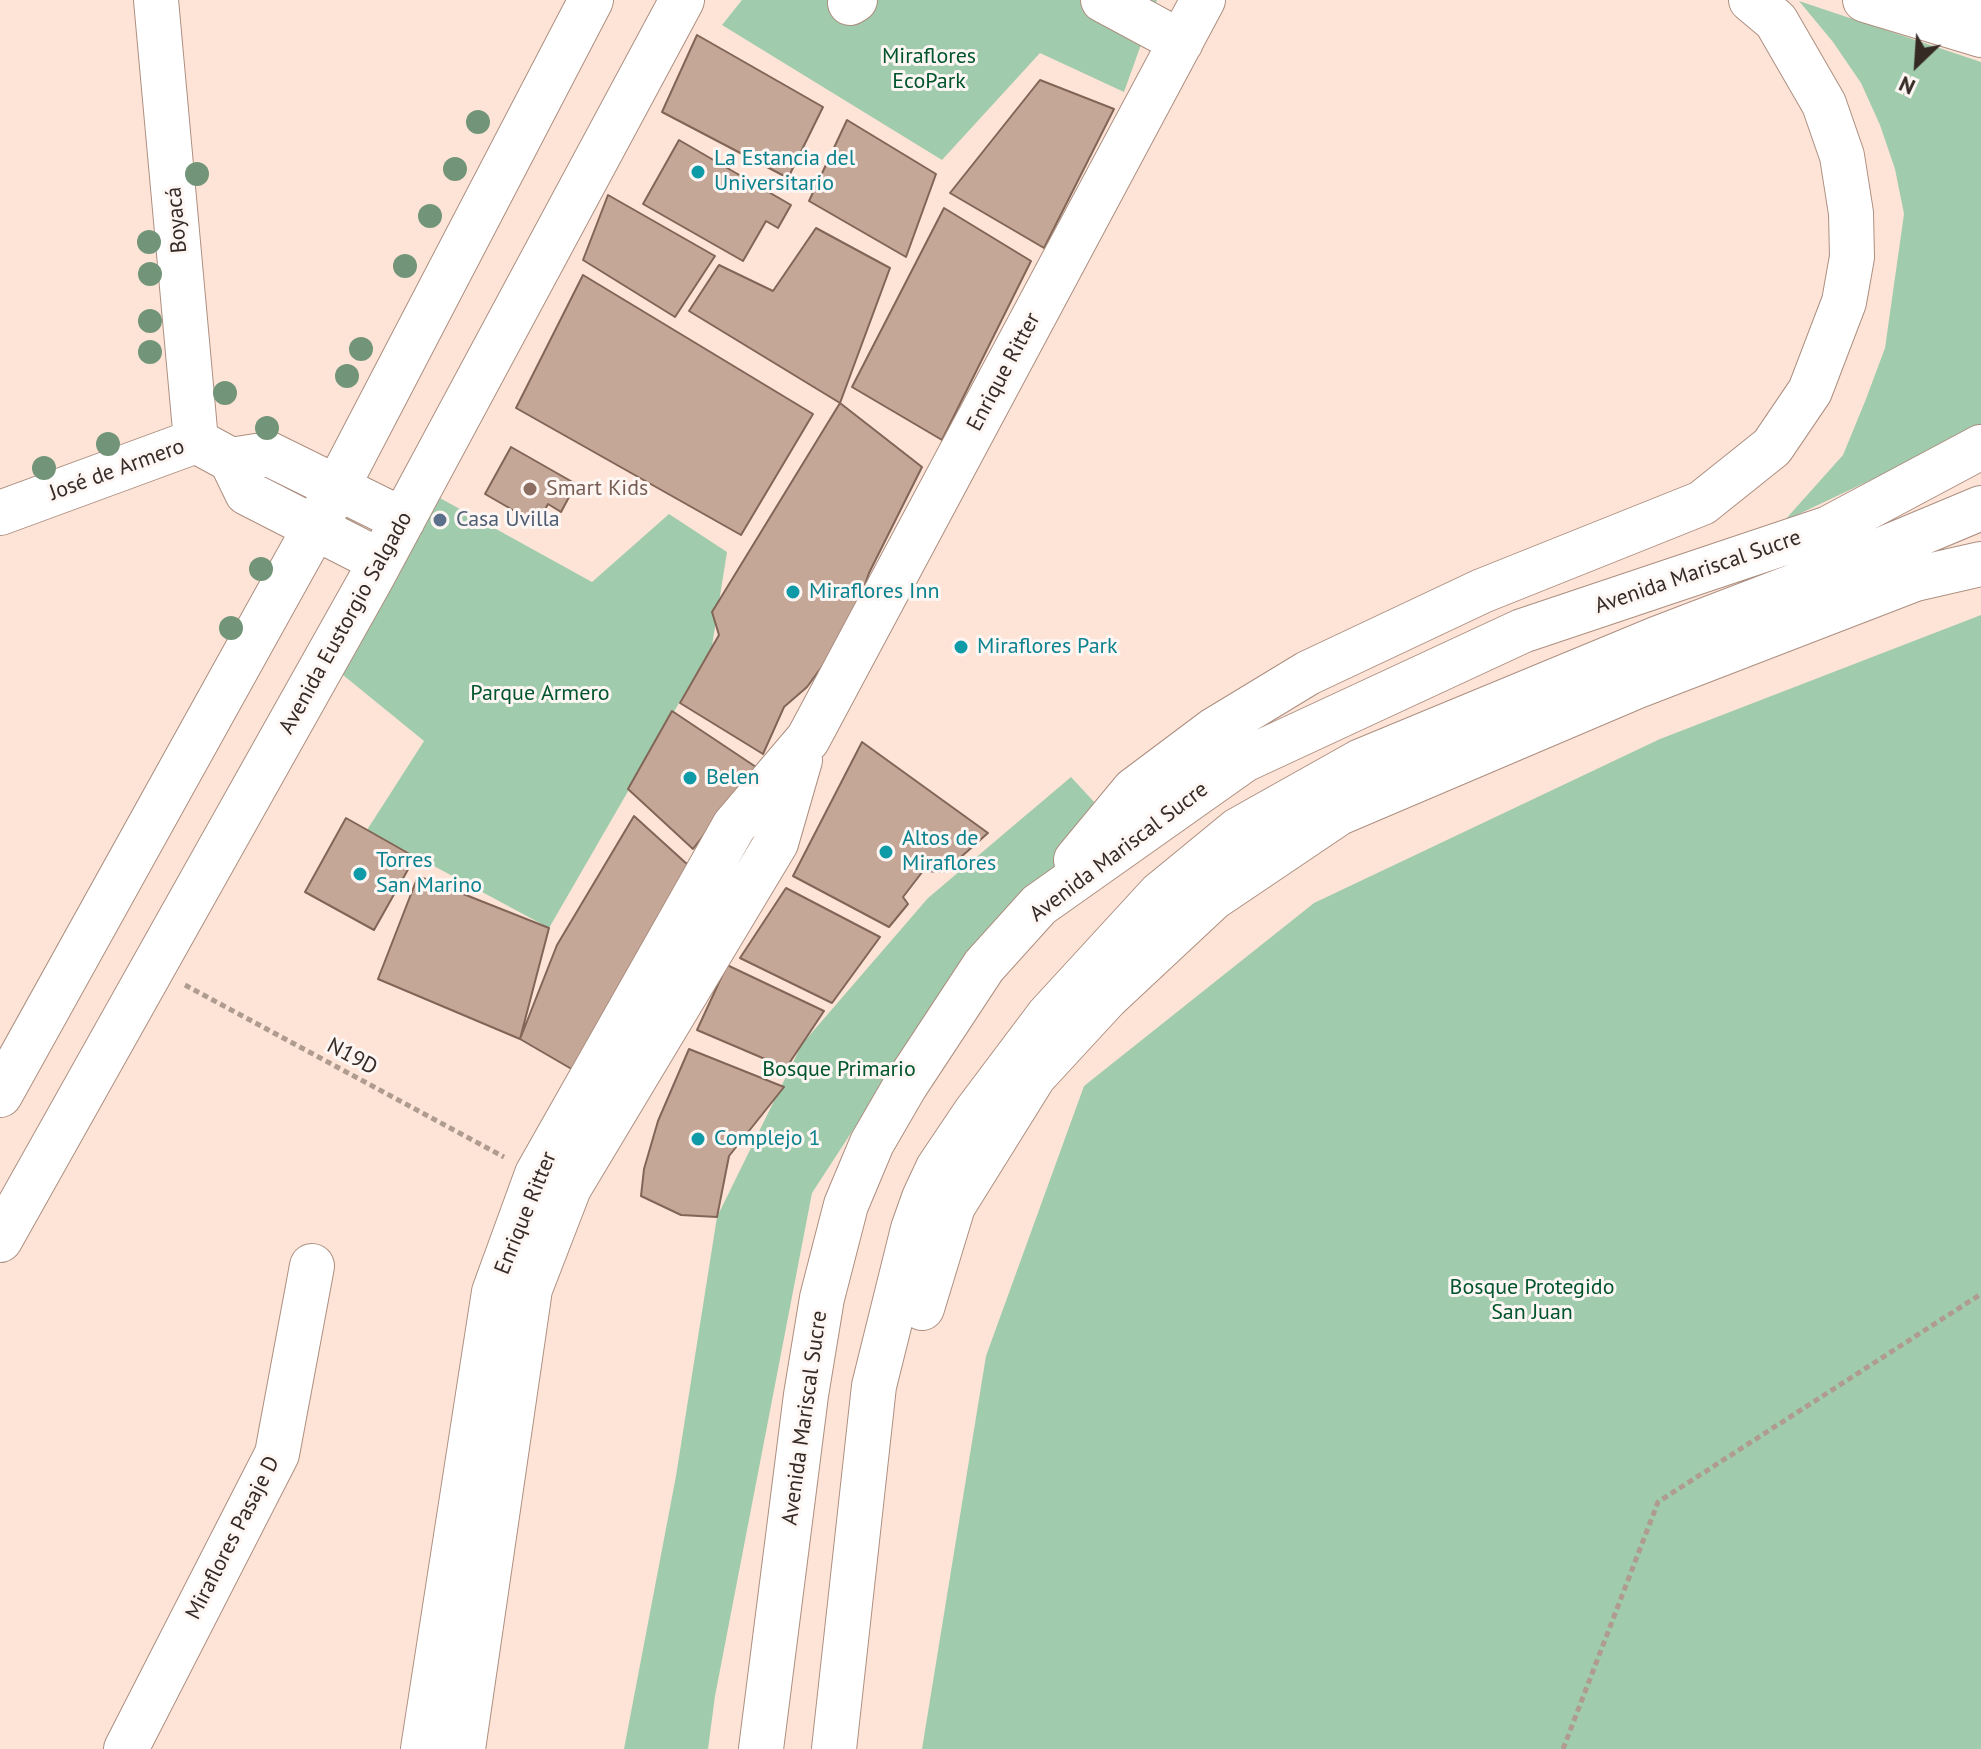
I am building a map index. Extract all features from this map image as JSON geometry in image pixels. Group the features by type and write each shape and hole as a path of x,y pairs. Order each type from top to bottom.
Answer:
{"street":[{"name":"Boyacá","path":"156,0 214,450"},
{"path":"0,1095 315,528 591,0"},
{"name":"Avenida Eustorgio Salgado","path":"0,1240 403,520 682,0"},
{"path":"1103,0 1181,42"},
{"name":"Enrique Ritter","path":"463,1749 530,1289 569,1188 776,843 805,745 1203,0"},
{"path":"1039,905 1134,790 1214,730 1308,673 1482,591 1702,503 1772,447 1810,391 1844,302 1852,257 1851,213 1842,156 1824,104 1776,21 1751,0"},
{"path":"1865,0 1981,35"},
{"path":"1939,0 1981,14"},
{"name":"Avenida Mariscal Sucre","path":"761,1749 802,1424 822,1298 846,1205 872,1143 905,1086 984,966 1039,905 1244,760 1522,631 1829,528 1981,447"},
{"name":"José de Armero","path":"0,513 214,450 269,454 403,520"},
{"path":"214,450 247,493 380,561"},
{"name":"Avenida Mariscal Sucre","path":"834,1749 874,1386 913,1229 938,1168 975,1113 1048,1016 1160,894 1238,830 1361,761 1981,508"},
{"path":"842,1678 885,1508 911,1343 953,1206 1034,1076 1106,998 1213,898 1339,813 1635,687 1915,579 1981,564"},
{"name":"Enrique Ritter","path":"423,1749 494,1292 537,1174 734,826 805,745"},
{"name":"Miraflores Pasaje D","path":"126,1749 277,1454 312,1266"},
{"path":"802,1424 869,1432"}],"path":[{"name":"N19D","path":"153,968 537,1174"},
{"path":"1563,1749 1658,1502 1981,1294"}],"green space":[{"name":"Miraflores EcoPark","path":"742,0 1157,0 1124,92 1040,53 942,160 722,25"},
{"path":"1799,1 1981,62 1981,425 1966,435 1784,521 1843,455 1866,399 1885,348 1904,214 1895,169 1861,83"},
{"name":"Parque Armero","path":"420,487 592,582 669,514 727,552 712,646 549,928 367,830 424,741 343,675"},
{"name":"Bosque Protegido San Juan","path":"1981,615 1981,1749 922,1749 986,1356 1084,1086 1314,903 1660,739"},
{"name":"Bosque Primario","path":"1071,777 1108,817 909,1044 812,1193 715,1696 708,1749 624,1749 676,1476 717,1217 802,1044 928,898"}],"building":[{"path":"697,35 823,107 788,178 662,112"},
{"path":"1040,80 1114,109 1044,248 950,193"},
{"path":"847,120 936,174 906,257 809,201"},
{"name":"La Estancia del Universitario","path":"679,140 791,205 778,228 766,221 743,261 643,204"},
{"path":"608,195 715,256 675,317 583,260"},
{"path":"944,208 1031,261 942,440 852,387"},
{"path":"816,228 890,268 840,403 689,311 719,265 773,291"},
{"path":"583,275 813,414 741,535 516,408"},
{"name":"Miraflores Inn","path":"840,403 922,467 869,573 850,628 807,687 784,707 763,754 680,703 719,635 712,612"},
{"name":"Smart Kids","path":"511,447 576,484 561,512 548,504 537,524 485,494"},
{"name":"Belen","path":"672,711 756,767 693,849 628,789"},
{"name":"Altos de Miraflores","path":"862,742 988,833 944,872 923,871 903,897 908,904 889,927 793,876"},
{"path":"634,816 688,865 575,1071 520,1039 557,945"},
{"name":"Torres San Marino","path":"346,818 415,857 374,930 305,892"},
{"path":"418,876 549,928 520,1039 378,979"},
{"path":"786,888 880,937 832,1003 740,958"},
{"path":"727,965 824,1011 786,1068 697,1030"},
{"name":"Complejo 1","path":"689,1049 784,1087 729,1156 717,1217 681,1215 641,1196 644,1169 658,1121"}],"place":[{"name":"La Estancia del Universitario","path":"698,172"},
{"name":"Smart Kids","path":"530,489"},
{"name":"Casa Uvilla","path":"440,520"},
{"name":"Miraflores Inn","path":"793,592"},
{"name":"Miraflores Park","path":"961,647"},
{"name":"Belen","path":"690,778"},
{"name":"Altos de Miraflores","path":"886,852"},
{"name":"Torres San Marino","path":"360,874"},
{"name":"Complejo 1","path":"698,1139"}]}
